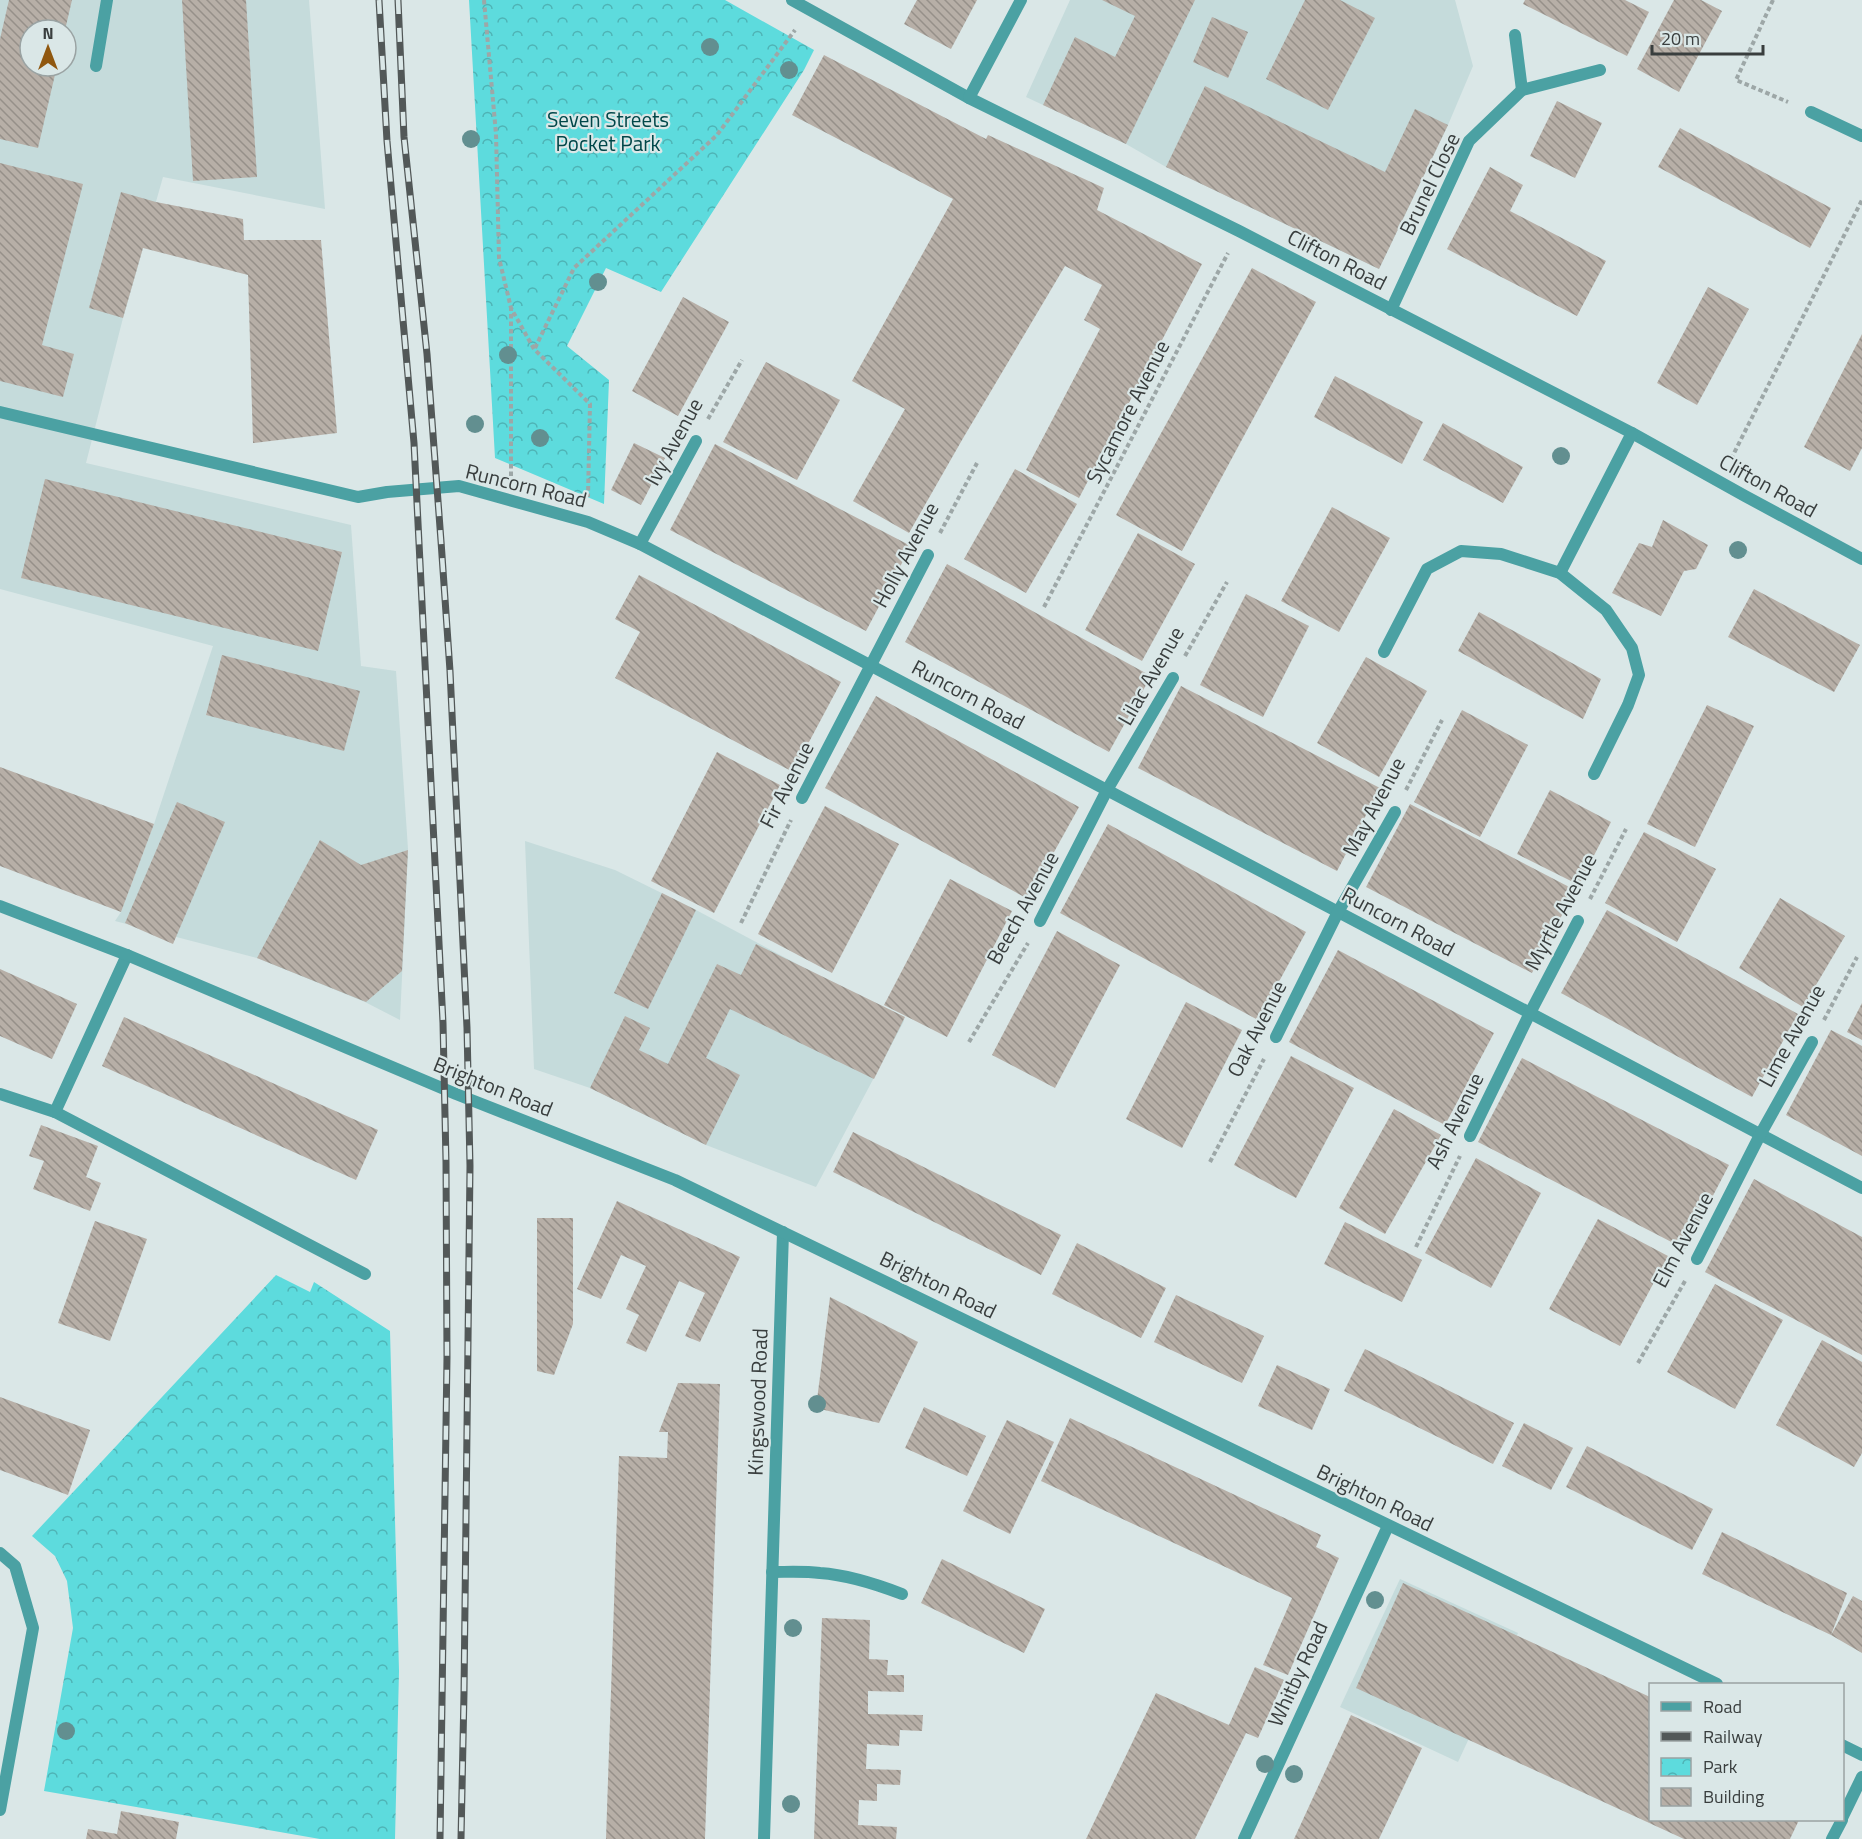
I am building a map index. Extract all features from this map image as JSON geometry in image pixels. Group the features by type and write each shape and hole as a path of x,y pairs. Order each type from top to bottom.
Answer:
{"street":[{"path":"96,66 107,0"},
{"name":"Clifton Road","path":"792,0 969,98 1239,231 1632,433 1862,559"},
{"path":"969,98 1021,0"},
{"path":"1515,35 1522,90"},
{"name":"Brunel Close","path":"1391,310 1469,141 1522,90 1600,70"},
{"path":"1811,112 1862,136"},
{"name":"Runcorn Road","path":"0,412 358,497 387,492 459,486 588,522 640,544 1862,1188"},
{"path":"1560,573 1632,433"},
{"name":"Ivy Avenue","path":"640,544 696,441"},
{"path":"1384,652 1426,569 1461,551 1501,555 1560,573 1606,610 1632,648 1639,675 1628,705 1594,774"},
{"name":"Holly Avenue","path":"870,665 928,555"},
{"name":"Fir Avenue","path":"802,798 870,665"},
{"name":"Lilac Avenue","path":"1107,790 1173,678"},
{"name":"Beech Avenue","path":"1040,921 1107,790"},
{"name":"May Avenue","path":"1338,912 1395,812"},
{"name":"Brighton Road","path":"0,906 128,955 456,1094 675,1180 1714,1683"},
{"name":"Oak Avenue","path":"1276,1037 1338,912"},
{"name":"Myrtle Avenue","path":"1530,1013 1578,921"},
{"path":"55,1112 128,955"},
{"name":"Ash Avenue","path":"1470,1137 1530,1013"},
{"name":"Lime Avenue","path":"1760,1135 1812,1042"},
{"path":"0,1094 55,1112 365,1274"},
{"name":"Elm Avenue","path":"1697,1259 1760,1135"},
{"name":"Kingswood Road","path":"764,1839 783,1232"},
{"name":"Whitby Road","path":"1244,1839 1388,1526"},
{"path":"0,1553 15,1566 33,1628 0,1810"},
{"path":"772,1572 820,1573 848,1577 902,1594"},
{"path":"1844,1746 1862,1755"},
{"path":"1844,1815 1862,1777"},
{"path":"1833,1839 1841,1821"}],"path":[{"path":"484,0 496,134 499,258 511,308 511,501"},
{"path":"1773,0 1736,80 1811,112"},
{"path":"534,349 574,267 717,135 810,10"},
{"path":"1720,482 1862,200"},
{"name":"Sycamore Avenue","path":"1044,607 1239,231"},
{"path":"511,308 534,349 590,404 588,522"},
{"name":"Ivy Avenue","path":"696,441 742,360"},
{"name":"Holly Avenue","path":"928,555 977,463"},
{"name":"Lilac Avenue","path":"1173,678 1227,582"},
{"name":"May Avenue","path":"1395,812 1442,720"},
{"name":"Fir Avenue","path":"741,923 802,798"},
{"name":"Myrtle Avenue","path":"1578,921 1626,829"},
{"name":"Beech Avenue","path":"969,1042 1040,921"},
{"name":"Lime Avenue","path":"1812,1042 1857,957"},
{"name":"Oak Avenue","path":"1210,1162 1276,1037"},
{"name":"Ash Avenue","path":"1416,1247 1470,1137"},
{"name":"Elm Avenue","path":"1638,1364 1697,1259"}],"shaded area":[{"path":"0,0 309,0 325,209 163,177 123,318 86,463 351,525 361,666 396,671 408,849 400,1020 365,1002 257,958 115,921 121,912 154,824 213,646 0,589"},
{"path":"1070,0 1455,0 1473,66 1448,125 1379,269 1026,97"},
{"path":"525,841 615,870 696,910 904,1021 816,1187 706,1145 590,1088 534,1069"},
{"path":"1400,1579 1518,1633 1458,1762 1340,1707"}],"green space":[{"name":"Seven Streets Pocket Park","path":"469,0 725,0 814,50 804,70 661,292 606,268 567,346 609,380 604,504 495,458"},
{"path":"276,1275 310,1292 314,1282 390,1331 399,1671 395,1839 320,1839 44,1791 73,1628 67,1581 55,1556 32,1536"}],"building":[{"path":"9,0 72,0 68,18 18,18 18,78 54,78 38,148 0,139 0,39"},
{"path":"182,0 246,0 257,177 193,181"},
{"path":"917,0 977,0 951,49 904,24"},
{"path":"1102,0 1195,0 1126,144 1043,105 1075,37 1115,57 1135,16"},
{"path":"1305,0 1340,0 1375,18 1328,110 1266,79"},
{"path":"1525,0 1625,0 1649,12 1627,56 1523,4"},
{"path":"1674,0 1701,0 1722,11 1679,92 1637,69"},
{"path":"1212,17 1248,32 1228,78 1193,62"},
{"path":"824,55 986,139 988,135 1104,188 1097,210 1202,264 1079,498 1026,470 1100,329 1084,320 1102,285 1065,266 909,533 853,501 905,409 852,381 953,199 792,115"},
{"path":"1205,86 1385,172 1415,109 1448,125 1379,269 1166,167"},
{"path":"1557,101 1602,123 1575,178 1530,156"},
{"path":"1680,128 1831,208 1810,248 1658,167"},
{"path":"0,163 83,184 42,345 74,354 63,397 0,381"},
{"path":"1490,167 1523,185 1510,211 1606,261 1577,316 1447,249"},
{"path":"121,192 156,202 243,219 244,240 321,240 337,433 253,443 248,275 143,248 123,318 89,308"},
{"path":"1252,268 1316,302 1182,551 1116,515"},
{"path":"1708,287 1749,309 1697,405 1657,383"},
{"path":"683,297 729,322 678,416 632,391"},
{"path":"1862,334 1862,448 1850,471 1804,447"},
{"path":"766,362 840,400 797,480 723,442"},
{"path":"1335,376 1423,422 1402,464 1314,417"},
{"path":"1443,423 1523,467 1503,503 1423,460"},
{"path":"634,443 665,458 641,505 611,490"},
{"path":"715,444 911,546 866,631 670,530"},
{"path":"1015,469 1077,504 1026,593 964,559"},
{"path":"45,479 342,552 318,651 21,578"},
{"path":"1332,507 1390,538 1339,632 1281,601"},
{"path":"1663,520 1708,545 1696,569 1684,571 1661,616 1612,593 1639,543 1652,547"},
{"path":"1138,533 1195,564 1142,661 1085,630"},
{"path":"947,564 1151,676 1109,752 905,642"},
{"path":"639,575 841,682 793,772 615,678 640,632 615,619"},
{"path":"1754,589 1860,645 1834,692 1728,637"},
{"path":"1246,594 1309,626 1263,717 1200,685"},
{"path":"1479,612 1601,679 1583,719 1458,651"},
{"path":"222,655 360,691 344,751 206,715"},
{"path":"1366,657 1427,691 1379,777 1317,743"},
{"path":"1181,686 1380,788 1337,871 1138,768"},
{"path":"876,696 1079,807 1028,899 825,788"},
{"path":"1707,705 1754,726 1695,847 1647,824"},
{"path":"1462,710 1528,745 1480,837 1414,802"},
{"path":"717,752 780,785 714,913 651,881"},
{"path":"0,767 154,824 121,912 0,866"},
{"path":"1550,790 1611,822 1579,885 1517,854"},
{"path":"177,802 225,822 173,944 125,923"},
{"path":"1410,804 1575,890 1532,973 1366,887"},
{"path":"825,806 899,844 832,973 758,934"},
{"path":"1108,824 1306,932 1258,1020 1060,913"},
{"path":"1644,832 1716,869 1677,942 1605,903"},
{"path":"320,840 361,865 408,850 402,971 366,1002 257,958"},
{"path":"950,879 1012,911 947,1037 884,1005"},
{"path":"662,893 696,910 648,1009 614,993"},
{"path":"1780,898 1845,936 1803,1007 1739,968"},
{"path":"1607,910 1798,1014 1752,1097 1561,993"},
{"path":"1057,931 1120,965 1055,1088 992,1055"},
{"path":"756,944 905,1017 874,1079 730,1009 706,1058 740,1075 706,1145 590,1088 625,1016 650,1028 639,1050 668,1064 717,964 741,975"},
{"path":"1338,950 1494,1033 1445,1125 1289,1042"},
{"path":"0,969 77,1004 52,1059 0,1036"},
{"path":"1186,1002 1242,1030 1182,1148 1126,1119"},
{"path":"1862,1003 1862,1040 1847,1032"},
{"path":"124,1017 378,1130 356,1180 102,1066"},
{"path":"1831,1030 1862,1046 1862,1156 1786,1115"},
{"path":"1291,1056 1354,1088 1296,1198 1234,1165"},
{"path":"1522,1058 1729,1165 1685,1249 1478,1142"},
{"path":"1394,1109 1441,1135 1385,1234 1339,1208"},
{"path":"41,1125 98,1146 86,1177 101,1183 90,1211 33,1189 44,1161 29,1156"},
{"path":"853,1132 1061,1235 1041,1275 833,1172"},
{"path":"1476,1158 1541,1193 1491,1288 1425,1253"},
{"path":"1754,1179 1862,1237 1862,1355 1705,1272"},
{"path":"617,1201 740,1257 700,1342 685,1336 705,1293 679,1281 646,1352 626,1343 639,1315 626,1309 646,1266 621,1255 601,1299 577,1289"},
{"path":"537,1218 573,1218 573,1324 554,1375 537,1371"},
{"path":"1598,1219 1668,1256 1620,1346 1549,1309"},
{"path":"95,1221 147,1239 110,1341 58,1323"},
{"path":"1345,1222 1422,1260 1402,1302 1324,1264"},
{"path":"1077,1243 1166,1288 1141,1338 1052,1294"},
{"path":"1715,1284 1783,1320 1735,1409 1667,1372"},
{"path":"1176,1295 1264,1336 1242,1383 1154,1342"},
{"path":"830,1297 918,1342 879,1423 816,1408"},
{"path":"1822,1340 1862,1362 1862,1453 1854,1467 1776,1425"},
{"path":"1365,1349 1514,1423 1493,1464 1344,1391"},
{"path":"1277,1365 1330,1389 1312,1430 1258,1406"},
{"path":"678,1383 720,1384 705,1839 606,1839 619,1456 667,1458 668,1432 659,1432"},
{"path":"0,1397 90,1430 68,1495 0,1470"},
{"path":"924,1407 986,1436 967,1476 905,1448"},
{"path":"1070,1418 1321,1535 1316,1547 1339,1558 1288,1675 1263,1665 1292,1598 1041,1481"},
{"path":"1007,1420 1054,1442 1010,1534 963,1511"},
{"path":"1524,1423 1573,1448 1551,1490 1502,1466"},
{"path":"1587,1446 1713,1509 1692,1550 1566,1487"},
{"path":"1722,1532 1847,1593 1831,1635 1702,1574"},
{"path":"942,1559 1045,1609 1024,1653 921,1603"},
{"path":"1403,1583 1649,1697 1649,1821 1799,1821 1790,1839 1684,1839 1356,1688"},
{"path":"1853,1596 1862,1601 1862,1653 1831,1635"},
{"path":"822,1618 870,1620 869,1659 888,1660 887,1675 904,1675 904,1692 868,1691 868,1714 923,1715 922,1731 900,1730 899,1746 867,1744 866,1769 901,1770 900,1785 877,1784 877,1801 859,1800 858,1825 897,1827 896,1839 814,1839"},
{"path":"1255,1667 1284,1680 1258,1738 1246,1733 1195,1839 1086,1839 1156,1693 1229,1725"},
{"path":"1351,1715 1422,1748 1379,1839 1294,1839"},
{"path":"121,1811 179,1822 176,1839 86,1839 88,1829 117,1834"}],"railway":[{"path":"379,0 387,141 414,443 443,1023 447,1357 440,1839"},
{"path":"398,0 404,137 427,354 450,671 467,1028 470,1166 461,1839"}]}
